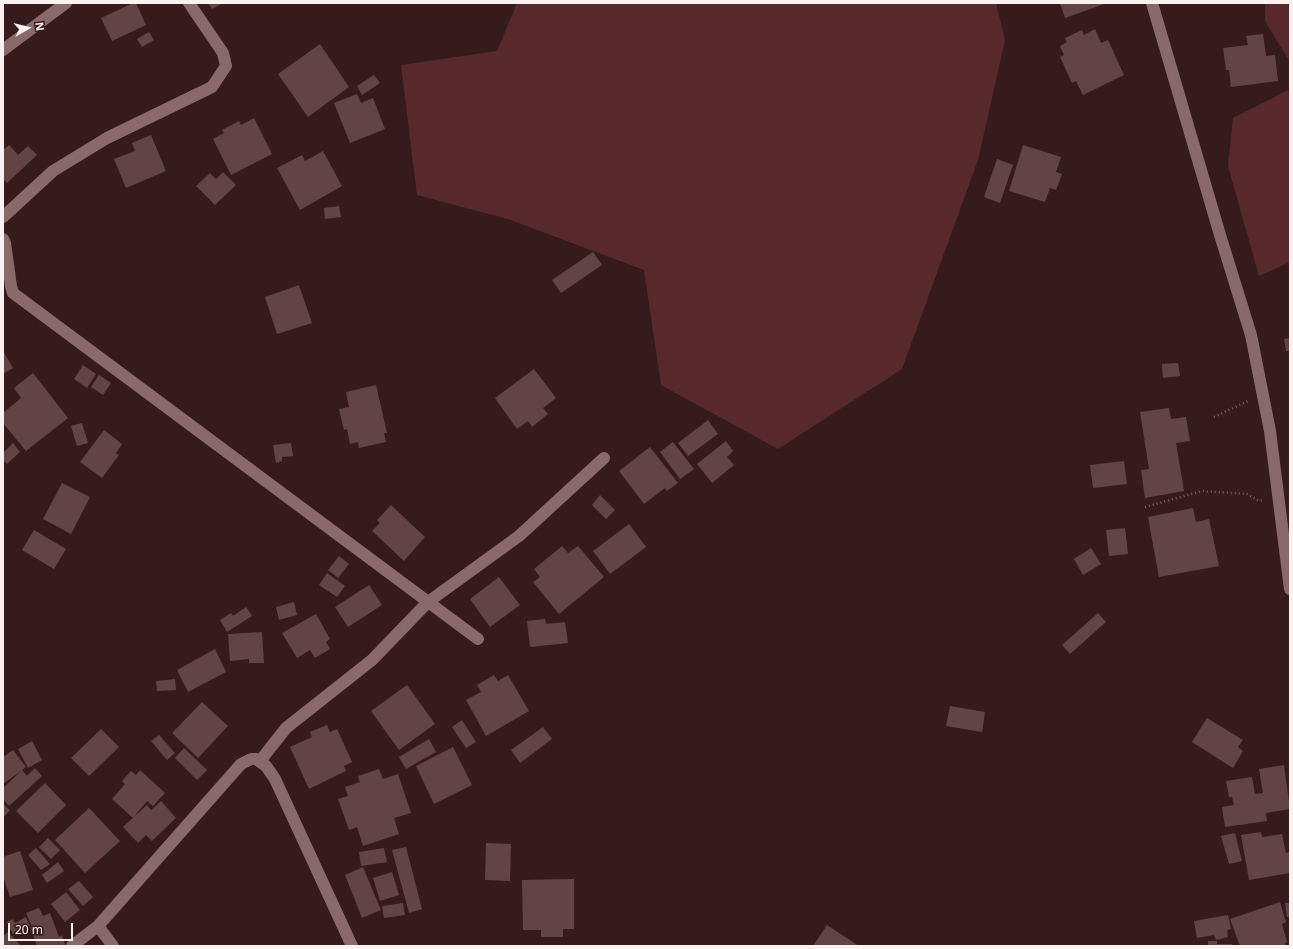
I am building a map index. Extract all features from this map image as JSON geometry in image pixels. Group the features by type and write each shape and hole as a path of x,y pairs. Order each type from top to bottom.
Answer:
{"street":[{"path":"3,50 66,3"},
{"path":"3,217 53,171 107,138 212,87 226,66 223,53 189,3"},
{"path":"1152,3 1251,335 1270,431 1290,589"},
{"path":"3,239 6,243 11,286 14,293 478,639"},
{"path":"260,761 286,728 372,660 428,602 519,536 604,458"},
{"path":"72,946 98,926 240,764 251,759 260,761 266,766 275,779 352,946"},
{"path":"98,926 113,946"}],"path":[{"path":"1214,417 1263,393"},
{"path":"1145,507 1202,491 1247,494 1259,501 1278,496"}],"shaded area":[{"path":"517,3 996,3 1005,40 978,160 902,369 778,449 661,385 644,270 508,219 417,195 401,65 497,51"},
{"path":"1265,3 1290,3 1290,62 1265,21"},
{"path":"1290,89 1290,262 1259,276 1228,166 1233,118"}],"building":[{"path":"136,3 146,25 112,41 101,18"},
{"path":"208,3 223,3 212,9"},
{"path":"1060,3 1107,3 1065,18"},
{"path":"1095,29 1101,43 1108,40 1124,75 1083,95 1076,81 1072,83 1060,57 1064,55 1060,46 1067,42 1065,38 1082,30 1084,35"},
{"path":"149,32 154,40 142,47 137,39"},
{"path":"1263,34 1266,56 1275,55 1278,81 1231,87 1229,70 1226,70 1223,48 1248,45 1246,36"},
{"path":"320,44 349,87 308,117 278,74"},
{"path":"374,75 380,83 362,95 357,86"},
{"path":"357,94 361,103 373,98 385,129 350,143 334,103"},
{"path":"254,118 272,154 231,175 213,139 224,133 222,130 239,121 241,125"},
{"path":"151,135 166,171 126,188 114,159 135,151 132,143"},
{"path":"9,145 18,155 28,146 37,155 7,183 3,179 3,150"},
{"path":"1023,145 1061,157 1056,172 1062,174 1056,190 1050,188 1045,202 1009,191"},
{"path":"323,151 342,186 300,210 277,168 302,155 305,161"},
{"path":"997,159 1013,165 1000,203 984,197"},
{"path":"223,172 236,185 215,205 196,186 210,173 216,179"},
{"path":"339,206 341,217 325,219 324,208"},
{"path":"593,252 602,265 561,293 552,280"},
{"path":"299,285 312,323 277,334 265,297"},
{"path":"1290,338 1290,351 1286,351 1284,339"},
{"path":"3,351 13,368 3,374"},
{"path":"1178,363 1180,376 1163,378 1162,364"},
{"path":"83,365 96,374 87,388 74,379"},
{"path":"534,369 556,398 543,408 548,414 532,427 528,421 517,429 495,398"},
{"path":"33,373 68,418 26,451 3,423 3,413 21,398 14,388"},
{"path":"99,375 111,383 103,395 91,387"},
{"path":"376,385 387,433 384,433 386,442 359,448 358,442 350,444 347,429 344,430 339,409 349,407 346,392"},
{"path":"1169,408 1171,419 1186,417 1190,441 1176,443 1184,491 1145,498 1141,470 1149,469 1140,412"},
{"path":"708,420 718,434 688,456 678,443"},
{"path":"82,423 88,443 77,446 71,426"},
{"path":"104,430 122,444 116,453 119,455 102,478 80,462"},
{"path":"726,441 733,451 727,457 734,465 712,483 697,464"},
{"path":"673,442 694,469 680,479 660,452"},
{"path":"13,443 20,452 7,464 3,460 3,453"},
{"path":"291,443 293,456 282,457 282,461 276,463 273,445"},
{"path":"650,447 678,483 667,491 665,488 644,504 619,471"},
{"path":"1124,461 1127,484 1093,488 1090,465"},
{"path":"62,483 90,497 71,534 43,519"},
{"path":"600,495 615,510 606,519 592,505"},
{"path":"391,505 425,537 404,561 372,531 380,523 377,520"},
{"path":"1193,508 1196,522 1209,519 1219,566 1159,577 1148,517"},
{"path":"629,524 646,547 610,574 593,551"},
{"path":"1125,528 1128,554 1109,556 1106,530"},
{"path":"34,530 66,549 54,569 22,550"},
{"path":"562,546 568,553 578,546 604,577 559,614 533,582 540,577 534,569"},
{"path":"1091,548 1101,564 1083,575 1074,559"},
{"path":"339,556 349,564 338,578 328,570"},
{"path":"327,573 345,586 337,597 319,585"},
{"path":"499,577 520,605 490,627 470,599"},
{"path":"369,585 382,605 348,627 335,607"},
{"path":"294,602 297,615 279,620 276,607"},
{"path":"246,607 252,616 227,632 220,620 231,613 233,616"},
{"path":"1098,613 1106,622 1070,654 1062,645"},
{"path":"316,614 330,639 326,642 330,649 315,658 310,650 297,658 282,633"},
{"path":"545,619 546,624 565,622 568,643 530,647 527,621"},
{"path":"262,632 264,663 249,663 249,659 230,661 228,634"},
{"path":"215,649 226,672 188,692 177,670"},
{"path":"494,675 498,681 508,675 529,711 486,736 466,700 481,692 477,685"},
{"path":"175,679 176,690 157,691 156,681"},
{"path":"407,685 435,724 399,750 371,711"},
{"path":"202,702 228,726 198,758 172,733"},
{"path":"950,706 985,712 982,732 946,726"},
{"path":"1207,718 1243,740 1238,747 1243,751 1233,768 1192,742"},
{"path":"462,720 476,742 466,748 452,727"},
{"path":"327,725 330,732 337,729 352,762 344,766 346,771 309,789 290,747 312,737 310,732"},
{"path":"543,727 552,739 520,763 511,750"},
{"path":"101,729 119,747 89,776 71,758"},
{"path":"159,735 175,753 167,760 151,741"},
{"path":"429,739 436,752 406,769 399,757"},
{"path":"32,741 42,760 28,768 18,749"},
{"path":"453,747 472,785 434,804 416,766"},
{"path":"184,748 207,770 197,780 175,758"},
{"path":"13,750 26,767 3,784 3,757"},
{"path":"1284,765 1290,809 1266,813 1267,821 1225,827 1222,807 1234,805 1232,797 1229,797 1226,781 1252,777 1255,794 1263,793 1259,769"},
{"path":"35,768 42,776 9,806 3,799 3,788 22,770 27,776"},
{"path":"379,769 383,779 398,774 411,813 394,818 399,834 363,846 357,827 349,830 338,799 348,796 345,787 360,782 358,776"},
{"path":"140,770 165,793 153,806 147,801 133,818 112,799 125,784 122,781 131,771 136,775"},
{"path":"45,783 66,805 38,833 16,811"},
{"path":"161,801 176,818 152,841 146,835 138,843 123,827 147,805 151,810"},
{"path":"3,804 10,810 3,818"},
{"path":"89,808 120,841 85,873 55,840"},
{"path":"1261,832 1262,837 1282,834 1286,853 1289,852 1290,873 1249,880 1241,835"},
{"path":"1235,833 1242,861 1229,864 1221,836"},
{"path":"48,838 60,850 51,859 39,847"},
{"path":"486,843 511,844 510,881 485,880"},
{"path":"406,847 422,909 409,913 392,850"},
{"path":"36,848 50,864 41,870 28,855"},
{"path":"384,848 387,862 361,866 359,852"},
{"path":"20,851 33,890 10,897 3,876 3,857"},
{"path":"58,862 64,871 47,883 42,875"},
{"path":"363,867 381,910 362,918 345,875"},
{"path":"392,872 399,895 380,901 373,878"},
{"path":"574,879 574,929 563,929 563,937 541,937 541,930 523,930 522,880"},
{"path":"79,881 93,897 83,906 68,889"},
{"path":"66,892 80,910 65,922 51,904"},
{"path":"1280,902 1286,922 1282,924 1287,942 1285,943 1286,946 1240,946 1230,919"},
{"path":"403,903 405,915 384,918 382,906"},
{"path":"1285,903 1290,903 1290,917 1287,917"},
{"path":"39,908 43,916 50,913 59,937 62,935 65,945 37,946 30,927 32,927 26,913"},
{"path":"1228,915 1231,929 1227,930 1228,937 1216,940 1214,935 1197,938 1194,921"},
{"path":"26,917 30,926 13,934 7,922 13,919 15,923"},
{"path":"827,925 859,946 813,946"},
{"path":"8,932 21,946 3,946 3,936"},
{"path":"1208,941 1217,941 1217,944 1232,944 1232,946 1208,946"}]}
